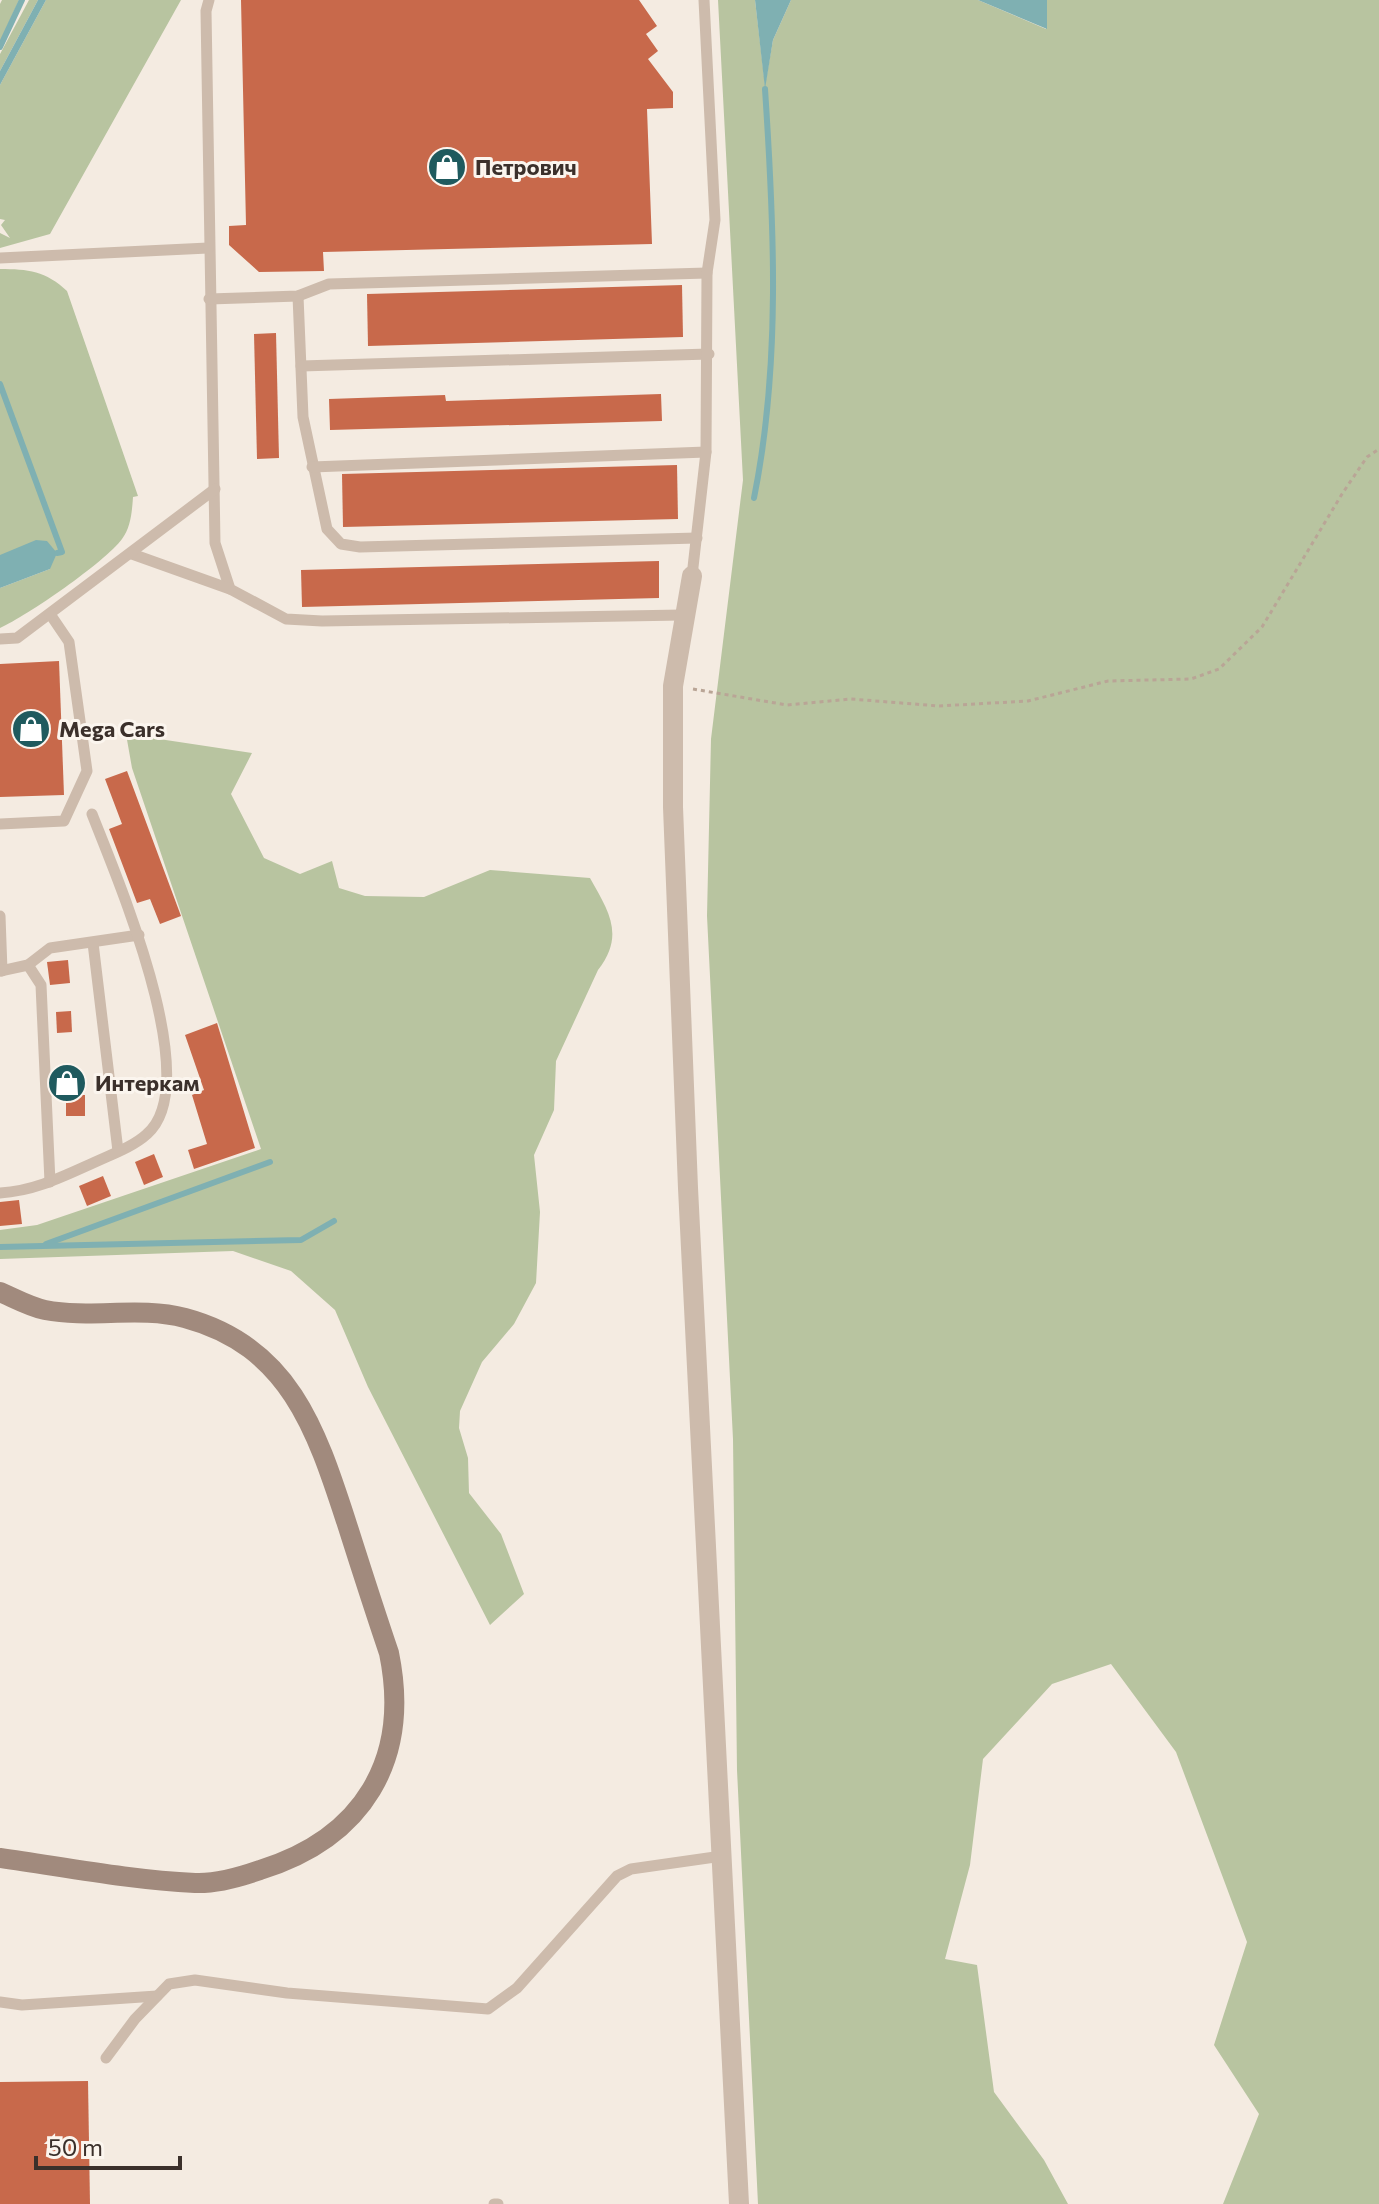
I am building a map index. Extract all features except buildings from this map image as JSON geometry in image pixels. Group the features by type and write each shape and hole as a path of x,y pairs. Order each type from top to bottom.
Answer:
{"street":[{"path":"692,576 682,615 673,686 673,807 688,1188 737,2204"},
{"path":"0,1292 44,1310 183,1317 221,1331 253,1350 279,1374 299,1401 321,1444 389,1653 395,1683 389,1744 378,1779 352,1817 322,1845 284,1863 238,1877 197,1883 0,1858"}],"lane":[{"path":"209,0 206,11 208,248 215,543 230,589"},
{"path":"692,576 706,452 709,354 707,273 715,220 704,0"},
{"path":"0,258 208,248"},
{"path":"209,299 298,296 329,284 707,273"},
{"path":"298,296 303,417 327,529 341,544 697,538"},
{"path":"301,366 709,354"},
{"path":"312,467 706,452"},
{"path":"0,639 17,638 215,489"},
{"path":"132,554 230,589 286,619 682,615"},
{"path":"0,824 64,821 87,771 69,642 50,614"},
{"path":"0,1193 50,1182 118,1151 149,1134 166,1102 169,1061 139,935 92,814"},
{"path":"0,916 1,971 28,965 50,948 139,935"},
{"path":"93,943 118,1151"},
{"path":"28,965 41,985 50,1182"},
{"path":"106,2058 169,1984 195,1980 287,1993 488,2009 517,1988 617,1876 631,1869 722,1856"},
{"path":"0,2002 22,2005 157,1996"}],"path":[{"path":"673,686 787,705 851,699 939,706 1028,701 1108,681 1191,679 1219,669 1262,627 1342,494 1367,457 1379,449"}],"green space":[{"path":"2,0 19,0 0,42 0,4"},
{"path":"29,0 38,0 0,71 0,54"},
{"path":"46,0 181,0 50,234 0,248 0,233 10,238 1,225 5,220 0,219 0,85"},
{"path":"718,0 755,0 765,85 773,40 791,0 978,0 1046,29 1047,0 1379,0 1379,2204 1223,2204 1259,2114 1214,2045 1247,1942 1176,1752 1111,1664 1052,1684 983,1759 970,1865 945,1959 977,1965 994,2092 1044,2160 1068,2204 758,2204 737,1770 733,1439 707,916 711,739 743,480"},
{"path":"0,269 36,272 67,291 138,496 133,497 127,529 113,549 65,588 0,628 0,588 50,569 0,555"},
{"path":"126,734 252,753 231,794 264,858 300,874 332,861 339,888 365,896 424,897 490,870 590,878 608,913 611,946 556,1061 554,1110 534,1155 540,1212 536,1283 514,1324 482,1362 460,1411 459,1428 468,1458 469,1493 501,1534 524,1594 490,1625 368,1387 335,1310 291,1271 233,1251 0,1259 0,1230 37,1225 261,1149 132,768"}],"water":[{"path":"38,0 46,0 0,85 0,71"},
{"path":"755,0 791,0 773,40 765,89"},
{"path":"978,0 1047,0 1047,29"},
{"path":"36,540 47,541 57,553 50,569 0,588 0,555"}],"waterway":[{"path":"0,47 22,0"},
{"path":"754,498 763,447 772,345 773,242 765,89"},
{"path":"0,384 62,552 57,553"},
{"path":"46,1244 270,1162"},
{"path":"0,1247 301,1240 334,1221"}],"place":[{"name":"Петрович","path":"447,167"},
{"name":"Mega Cars","path":"31,729"},
{"name":"Интеркам","path":"67,1083"}]}
